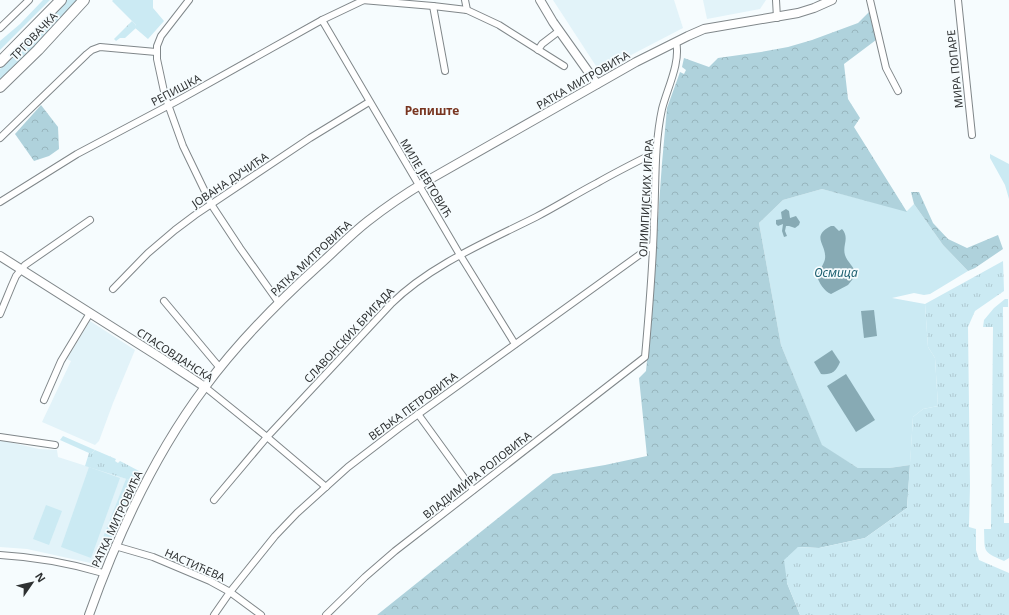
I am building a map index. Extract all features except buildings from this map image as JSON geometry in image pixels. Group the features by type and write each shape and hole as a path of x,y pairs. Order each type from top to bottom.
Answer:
{"main road":[{"name":"ТРГОВАЧКА","path":"0,62 61,0"},
{"name":"ТРГОВАЧКА","path":"0,87 46,42 84,0"}],"street":[{"path":"0,28 29,0"},
{"path":"189,0 161,36 157,46 156,52 168,106 194,170 211,204 240,248 279,302"},
{"path":"363,0 467,10 499,25 564,66"},
{"name":"РЕПИШКА","path":"0,202 77,154 168,106 322,20 363,0"},
{"path":"465,0 467,10"},
{"path":"540,0 559,31 597,84"},
{"path":"776,0 777,18"},
{"name":"РАТКА МИТРОВИЋА","path":"89,615 103,573 153,469 183,419 205,387 279,302 366,222 419,186 597,84 676,42 704,29 777,18 803,12 832,0"},
{"path":"870,0 886,68 898,92"},
{"name":"МИРА ПОПАРЕ","path":"958,0 972,135"},
{"path":"433,6 445,71"},
{"name":"МИЛЕ ЈЕВТОВИЋ","path":"322,20 460,255 515,344"},
{"path":"538,50 542,44 559,31"},
{"name":"ОЛИМПИЈСКИХ ИГАРА","path":"645,357 653,245 656,152 662,109 678,55 676,42"},
{"path":"0,138 87,54 96,48 100,47 156,52"},
{"name":"ЈОВАНА ДУЧИЋА","path":"113,289 157,245 175,230 211,204 310,138 370,102"},
{"name":"СЛАВОНСКИХ БРИГАДА","path":"214,500 267,437 398,296 424,277 460,255 561,204 595,183 656,152"},
{"path":"0,314 12,284 21,269 30,261 90,220"},
{"name":"ВЕЉКА ПЕТРОВИЋА","path":"214,615 230,592 275,536 297,513 373,447 653,245"},
{"name":"СПАСОВДАНСКА","path":"0,256 205,387 326,487"},
{"path":"164,301 220,368"},
{"path":"44,400 61,361 90,313"},
{"name":"ВЛАДИМИРА РОЛОВИЋА","path":"326,615 365,577 395,551 645,357"},
{"path":"418,414 472,490"},
{"path":"0,437 55,445"},
{"name":"НАСТИЋЕВА","path":"115,546 153,557 210,581 230,592 261,615"},
{"path":"0,555 61,562 103,573"}],"shaded area":[{"path":"553,0 674,0 683,28 608,67 602,68 596,66"},
{"path":"703,0 766,0 760,9 707,19"},
{"path":"90,321 135,350 99,441 95,445 42,422 71,361 67,359"},
{"path":"0,440 39,449 57,450 58,457 136,482 102,559 95,564 27,549 0,547"}],"green space":[{"path":"43,0 50,0 0,50 0,41 20,24"},
{"path":"67,0 79,0 0,82 0,69"},
{"path":"153,0 153,8 164,21 148,39 134,27 136,25 112,1"},
{"path":"869,12 876,40 844,64 848,99 860,118 854,127 907,212 822,189 783,200 759,223 781,345 822,445 858,468 889,468 910,465 907,508 865,538 819,548 798,547 787,583 800,615 377,615 553,474 647,456 639,378 646,371 667,108 680,72 684,74 686,70 682,67 684,58 709,67 718,58 788,47 812,40 858,23"},
{"path":"132,21 136,25 136,28 125,38 120,38 116,41 114,39"},
{"path":"41,105 58,127 59,149 49,156 34,161 15,134"},
{"path":"990,154 1009,164 1009,199 1005,185 990,158"},
{"path":"822,189 907,211 914,204 943,245 968,271 930,294 924,295 914,293 892,298 925,304 928,347 935,358 938,406 923,409 913,417 910,465 889,468 858,468 822,446 781,345 759,223 783,200"},
{"path":"911,192 919,192 933,223 948,239 967,248 998,235 1003,249 968,271 943,245 914,204"},
{"path":"1003,261 1004,291 975,311 968,327 970,486 969,527 976,529 976,550 979,560 1009,573 1009,615 800,615 787,583 784,560 798,547 819,548 865,538 907,508 913,417 923,409 938,406 935,358 928,347 925,304"},
{"path":"1005,299 1008,299 1008,307 1003,307 1004,523 1009,523 1009,558 1004,561 988,553 984,543 984,529 991,529 993,327 983,327 984,320 994,308"},
{"path":"63,436 95,450 92,453 89,453 60,440"},
{"path":"95,450 116,459 115,461 118,463 120,461 141,472 136,482 85,466 89,453 92,453"},
{"path":"89,467 120,478 91,558 61,547"},
{"path":"126,479 136,482 102,559 95,558"},
{"path":"46,505 62,511 49,545 33,539"}],"water":[{"path":"786,209 789,211 790,218 796,216 800,222 795,228 786,226 785,231 787,236 784,237 782,231 783,224 778,226 776,224 776,220 782,219 781,212"},
{"name":"Осмица","path":"831,226 834,226 839,231 842,229 844,232 846,239 844,248 845,255 856,275 848,285 831,294 822,286 817,276 825,259 824,249 820,237 825,230"},
{"path":"874,310 877,336 864,338 861,311"},
{"path":"832,350 840,362 833,372 821,374 814,362"},
{"path":"846,374 875,420 856,432 827,386"}],"district":[{"name":"Репиште","path":"432,111"}]}
